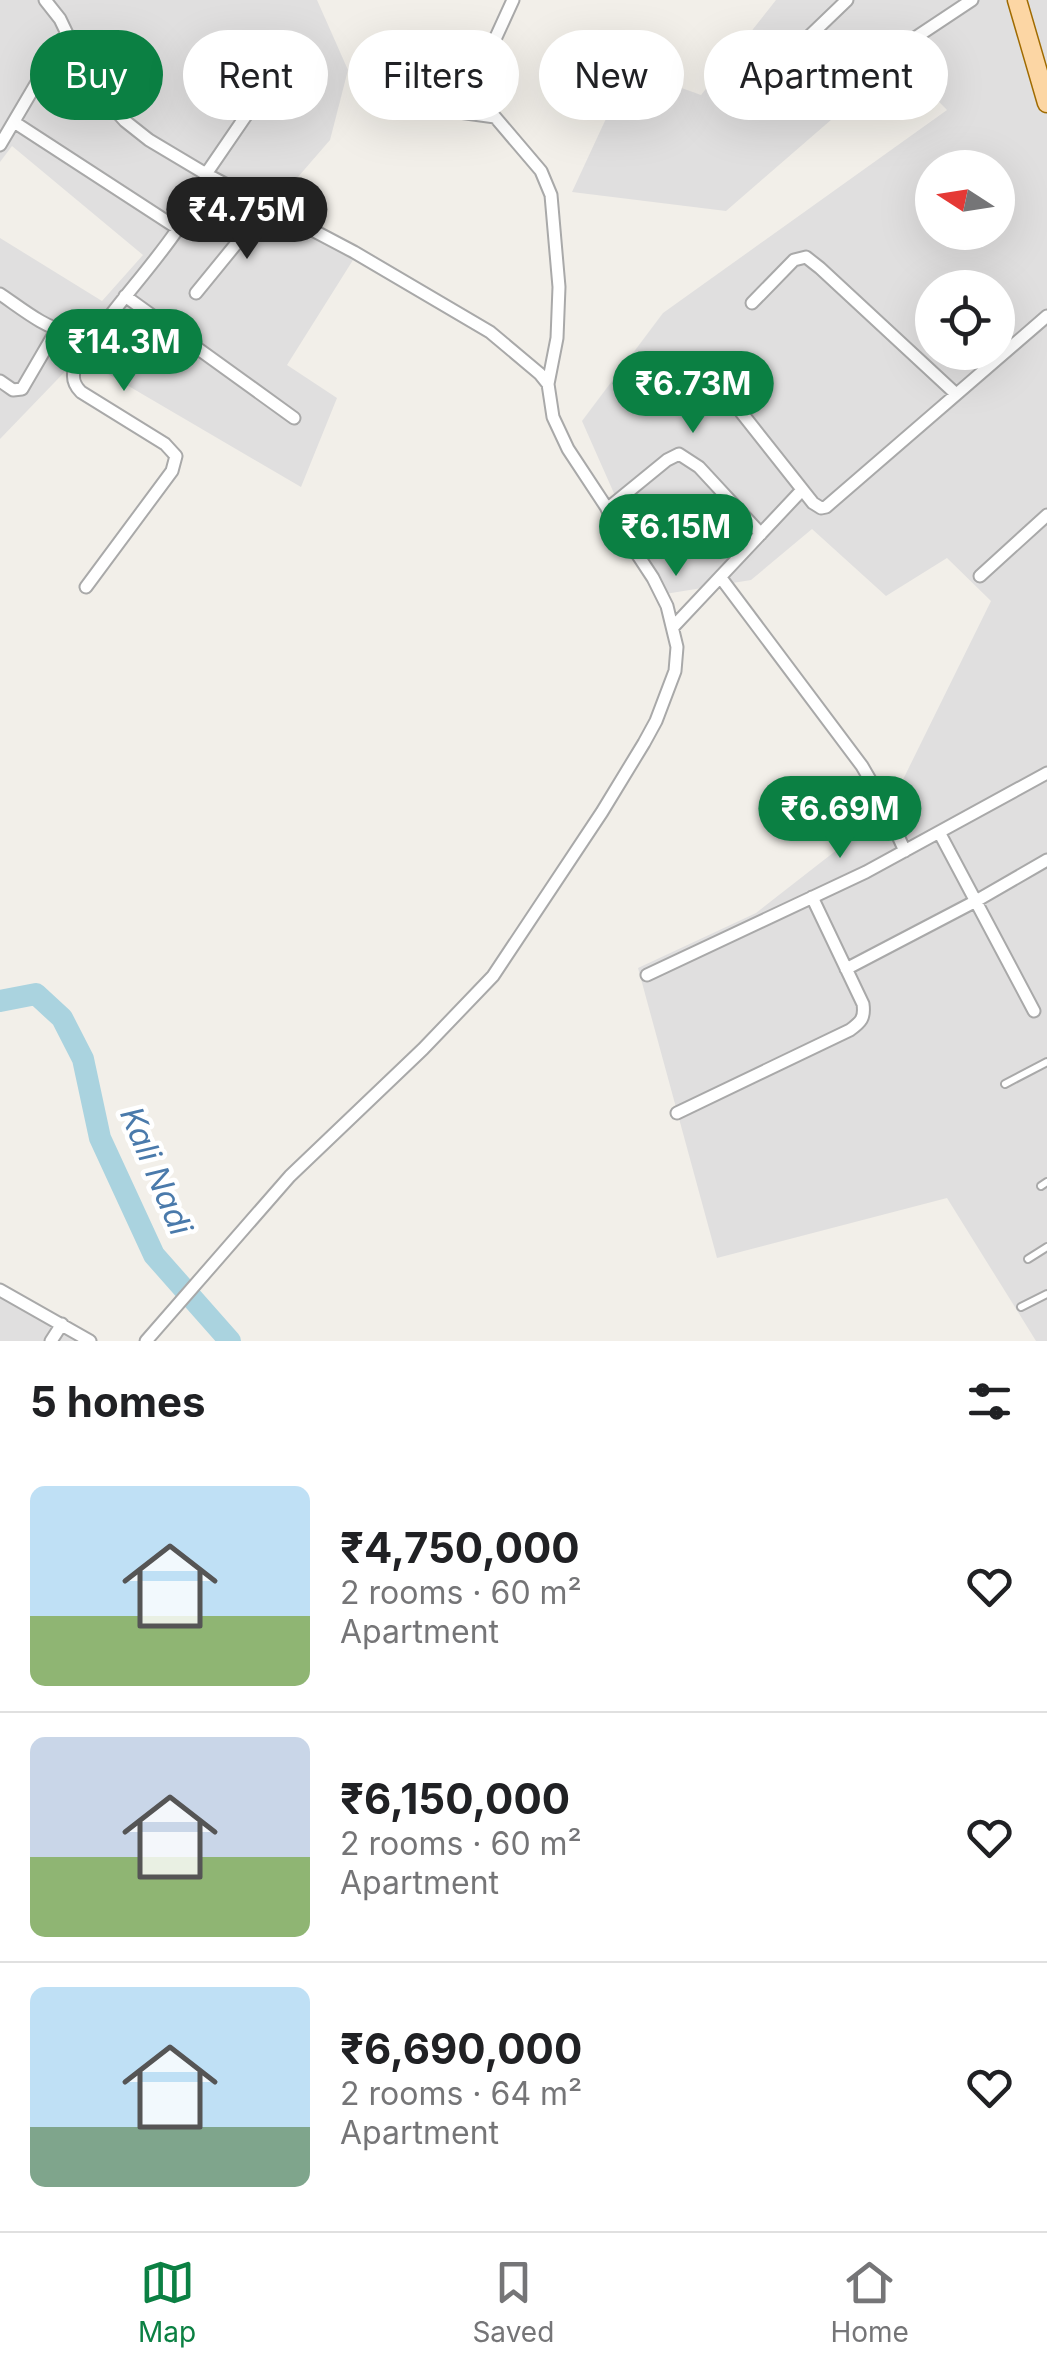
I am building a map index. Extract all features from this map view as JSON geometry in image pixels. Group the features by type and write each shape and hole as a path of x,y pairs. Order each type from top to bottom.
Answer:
{"main road":[{"path":"1017,0 1044,77 1047,103"}],"street":[{"path":"45,0 65,30"},
{"path":"146,1341 290,1176 493,976 609,800 656,720 675,671 678,658 667,606 557,426 548,384 559,288 554,212 547,184 535,162 495,117 453,108 457,94 492,48 513,0"},
{"path":"816,30 848,0"},
{"path":"927,30 972,0"},
{"path":"0,145 30,94"},
{"path":"125,120 149,140 206,174 354,252 490,332 548,384"},
{"path":"86,587 176,462 165,444 76,387 74,370 100,328 177,228 206,174 243,120"},
{"path":"14,122 177,228"},
{"path":"196,293 266,206"},
{"path":"752,303 794,260 806,258 956,394"},
{"path":"0,294 57,329 100,328"},
{"path":"125,296 294,418"},
{"path":"741,412 816,506 826,507 1047,316"},
{"path":"0,381 13,390 22,389 57,329"},
{"path":"607,509 679,454 699,466 761,534"},
{"path":"674,626 802,490"},
{"path":"980,576 1047,515"},
{"path":"720,578 862,766 904,851"},
{"path":"647,976 904,851 1047,773"},
{"path":"939,832 1034,1011"},
{"path":"846,968 976,902 1047,860"},
{"path":"677,1113 862,1022 863,1004 812,897"},
{"path":"1,1292 90,1341"},
{"path":"53,1340 62,1324"}],"lane":[{"path":"1005,1084 1047,1062"},
{"path":"1028,1259 1047,1247"},
{"path":"1021,1307 1047,1294"}],"shaded area":[{"path":"0,0 317,0 348,70 330,140 285,192 353,260 287,365 337,398 301,487 79,357 0,439 0,238 102,301 143,255 12,146 0,162"},
{"path":"776,0 1047,0 1047,1341 1036,1341 947,1198 717,1258 638,968 756,913 888,810 991,601 947,558 886,596 812,529 751,580 659,595 582,421 663,313 933,120 948,120 948,30 752,30"},
{"path":"684,89 701,95 704,91 704,120 831,120 726,211 572,192 605,120 684,120"},
{"path":"0,1297 82,1341 0,1341"}],"waterway":[{"name":"Kali Nadi","path":"0,1001 36,994 62,1018 83,1059 100,1138 154,1255 230,1341"}]}
